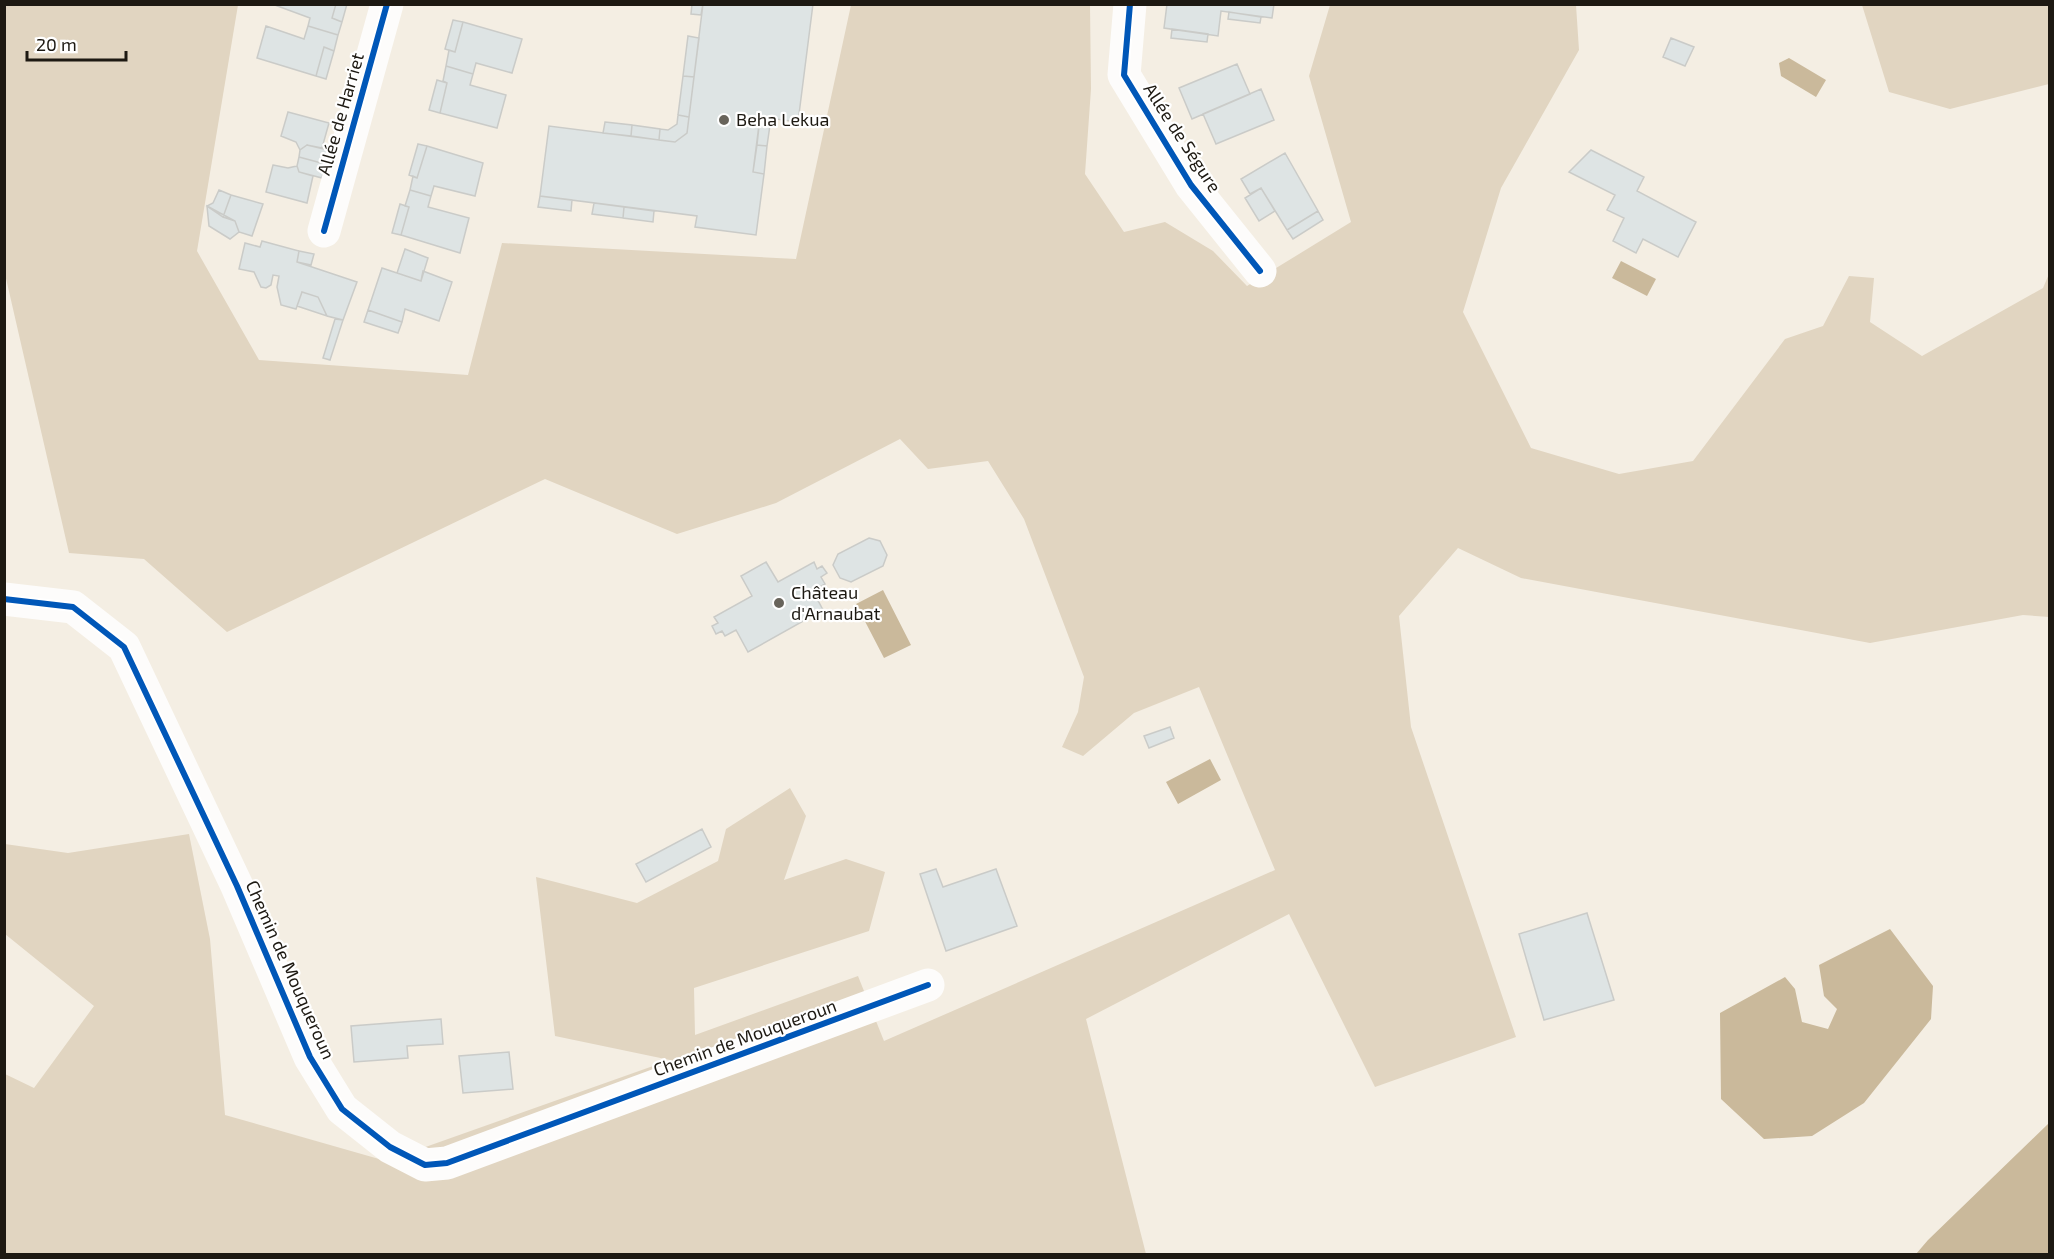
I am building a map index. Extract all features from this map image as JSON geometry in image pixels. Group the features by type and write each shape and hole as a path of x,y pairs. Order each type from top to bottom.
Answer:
{"street":[{"name":"Allée de Harriet","path":"324,231 387,4"},
{"name":"Allée de Ségure","path":"1130,4 1124,75 1191,185 1260,271"},
{"name":"Chemin de Mouqueroun","path":"4,599 73,607 124,647 237,886 310,1057 342,1109 390,1147 424,1165 447,1163 928,985"}],"shaded area":[{"path":"4,5 238,5 197,251 259,360 468,375 502,243 796,259 851,5 1090,5 1091,89 1085,174 1124,232 1165,222 1213,251 1247,286 1351,222 1309,76 1330,5 1576,5 1579,50 1501,188 1463,312 1531,448 1619,474 1693,461 1785,339 1823,326 1849,276 1874,278 1870,322 1922,356 2043,288 2049,274 2049,617 2023,615 1870,643 1521,578 1458,548 1399,616 1411,727 1516,1037 1375,1087 1289,914 1086,1019 1146,1254 5,1254 5,1074 34,1088 94,1006 5,934 5,844 68,853 189,834 210,939 225,1115 386,1161 670,1060 555,1036 536,877 637,903 718,861 726,829 790,788 806,816 784,880 846,859 885,872 869,931 694,988 695,1035 858,976 884,1041 1275,870 1199,687 1134,713 1083,756 1062,747 1078,712 1084,677 1024,519 988,461 928,469 900,439 776,503 677,534 545,479 227,632 144,559 69,553 5,274"},
{"path":"1862,5 2049,5 2049,84 1950,109 1889,92"},
{"path":"1789,58 1826,80 1816,97 1781,76 1779,63"},
{"path":"1621,261 1656,279 1647,296 1612,278"},
{"path":"883,590 911,645 884,658 856,604"},
{"path":"1210,759 1221,780 1178,804 1166,782"},
{"path":"1890,929 1933,986 1931,1019 1864,1103 1812,1136 1764,1139 1721,1099 1720,1013 1785,977 1795,989 1802,1022 1828,1029 1837,1009 1824,996 1819,965"},
{"path":"2049,1123 2049,1254 1916,1254 1928,1240"}],"building":[{"path":"272,4 336,4 332,18 342,22 338,35 308,26 310,18"},
{"path":"336,4 347,4 342,22 332,18"},
{"path":"692,4 703,4 701,15 691,14"},
{"name":"Beha Lekua","path":"703,4 813,4 798,122 760,117 753,172 764,174 756,235 695,227 697,216 540,196 549,126 675,142 687,133"},
{"path":"1167,4 1274,4 1272,18 1221,11 1218,36 1164,28"},
{"path":"1229,12 1261,17 1260,23 1228,19"},
{"path":"453,20 463,22 455,52 445,49"},
{"path":"463,22 522,39 512,73 476,63 473,74 446,66 449,50 455,52"},
{"path":"266,26 304,39 308,26 338,35 334,51 324,47 316,76 257,58"},
{"path":"1172,29 1208,34 1207,42 1171,38"},
{"path":"688,36 699,38 694,77 683,76"},
{"path":"1671,38 1694,47 1685,66 1663,57"},
{"path":"324,47 334,51 326,79 316,76"},
{"path":"1237,64 1250,94 1192,119 1179,88"},
{"path":"446,66 473,74 470,85 506,95 497,128 440,113 447,83 443,81"},
{"path":"683,76 694,77 689,117 678,115"},
{"path":"437,80 447,83 440,113 429,110"},
{"path":"1261,89 1274,120 1216,144 1203,114"},
{"path":"288,112 329,123 322,148 307,145 300,150 296,142 281,136"},
{"path":"678,115 689,117 687,133 675,142 659,140 660,129 668,130 677,124"},
{"path":"760,117 771,118 767,146 757,145"},
{"path":"605,122 632,125 631,136 603,133"},
{"path":"632,125 660,129 659,140 631,136"},
{"path":"418,144 427,146 417,178 409,175"},
{"path":"307,145 328,150 325,164 299,157 300,150"},
{"path":"757,145 767,146 764,174 753,172"},
{"path":"427,146 483,163 475,196 434,186 431,196 410,190 413,176 417,178"},
{"path":"1591,150 1644,177 1637,191 1696,222 1678,257 1643,239 1636,253 1613,241 1624,218 1607,210 1615,195 1569,172"},
{"path":"1285,153 1318,211 1287,230 1261,188 1250,194 1241,179"},
{"path":"299,157 325,164 322,178 299,172 297,166"},
{"path":"273,165 288,168 297,166 299,172 313,176 307,203 266,192"},
{"path":"1261,188 1275,211 1259,221 1245,198"},
{"path":"219,190 231,195 223,217 207,206 213,203"},
{"path":"410,190 431,196 428,207 469,218 460,253 401,235 409,207 405,206"},
{"path":"231,195 263,204 252,236 239,232 235,221 223,217"},
{"path":"540,196 572,200 571,211 538,207"},
{"path":"594,203 624,207 623,218 592,214"},
{"path":"400,204 409,207 401,235 392,233"},
{"path":"207,206 235,221 239,232 230,239 209,226"},
{"path":"624,207 654,211 653,222 623,218"},
{"path":"1318,211 1323,220 1293,239 1287,230"},
{"path":"262,241 299,251 297,262 357,282 343,320 327,316 318,297 302,292 296,309 281,305 277,287 279,276 273,275 271,285 266,288 261,287 254,272 239,269 245,243 260,247"},
{"path":"405,249 428,258 421,281 397,273"},
{"path":"299,251 314,254 311,265 297,262"},
{"path":"382,268 421,281 423,271 452,282 439,321 405,309 402,322 368,310"},
{"path":"302,292 318,297 327,316 297,306"},
{"path":"368,310 402,322 398,333 364,322"},
{"path":"335,319 343,320 330,360 323,358"},
{"path":"869,538 880,541 887,555 883,566 851,582 840,578 833,565 838,554"},
{"name":"Château d'Arnaubat","path":"766,562 778,582 814,562 817,569 822,566 827,573 821,577 825,584 813,591 823,610 748,652 736,630 725,636 722,631 716,634 712,626 718,623 714,617 752,596 741,576"},
{"path":"1170,727 1174,738 1149,748 1144,736"},
{"path":"702,829 711,847 646,882 636,864"},
{"path":"936,869 943,887 996,869 1017,926 946,951 920,874"},
{"path":"1587,913 1614,1000 1544,1020 1519,934"},
{"path":"441,1019 443,1044 407,1046 408,1058 354,1062 351,1026"},
{"path":"509,1052 513,1089 463,1093 459,1056"}],"cycle path":[{"path":"324,231 387,4"},
{"path":"1130,4 1124,75 1191,185 1260,271"},
{"path":"4,599 73,607 124,647 237,886 310,1057 342,1109 390,1147 425,1165 447,1163 928,985"}],"place":[{"name":"Beha Lekua","path":"724,120"},
{"name":"Château d'Arnaubat","path":"779,603"}]}
